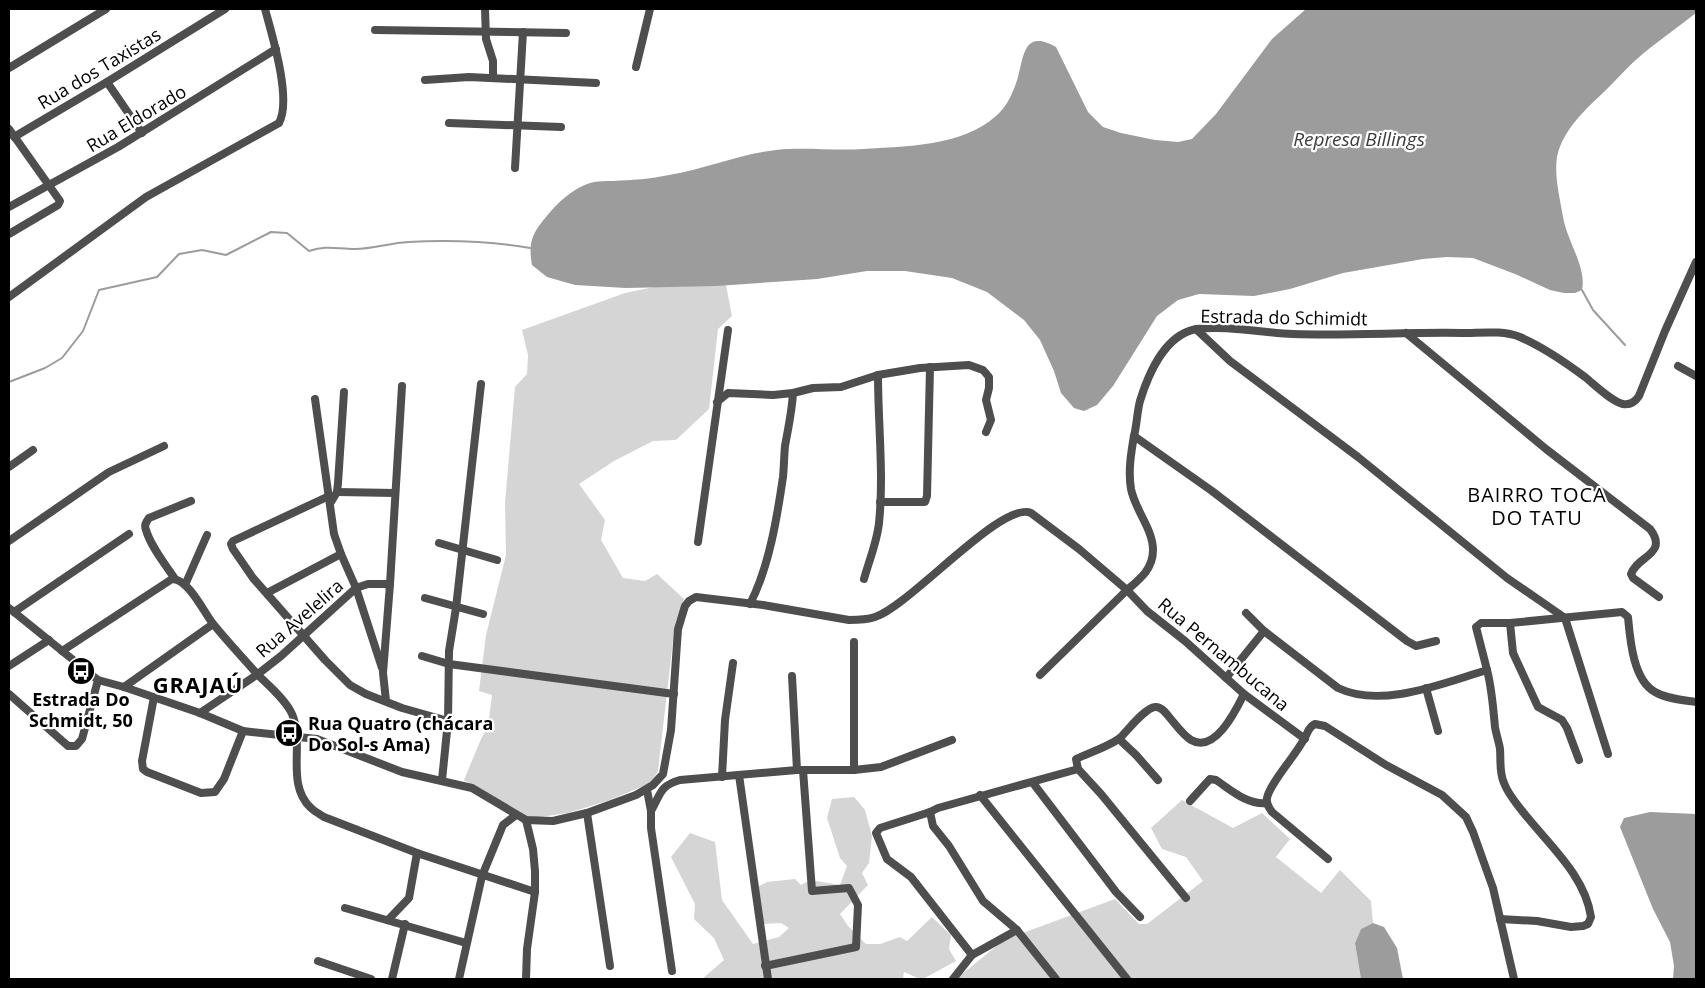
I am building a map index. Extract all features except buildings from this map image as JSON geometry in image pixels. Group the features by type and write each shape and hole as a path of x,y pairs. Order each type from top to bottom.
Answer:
{"street":[{"path":"9,68 106,9"},
{"name":"Rua dos Taxistas","path":"14,136 107,82 225,9"},
{"path":"9,297 146,198 279,123 284,107 284,96 276,49 265,9"},
{"path":"485,9 486,39 492,61 493,78"},
{"path":"636,67 650,9"},
{"path":"375,30 566,33"},
{"path":"515,168 523,32"},
{"name":"Rua Eldorado","path":"9,207 142,133 276,49"},
{"path":"426,80 469,77 596,83"},
{"path":"107,82 142,133"},
{"path":"449,123 561,128"},
{"path":"9,129 60,200 58,206 9,234"},
{"name":"Estrada do Schimidt","path":"1040,675 1147,572 1152,562 1153,549 1151,539 1135,504 1131,489 1130,465 1140,401 1159,357 1168,345 1183,334 1196,330 1293,334 1505,333 1518,336 1562,360 1617,402 1629,404 1639,396 1665,331 1696,262"},
{"path":"698,542 728,330"},
{"path":"1196,330 1230,361 1358,457 1507,578 1565,618 1608,754"},
{"path":"1406,333 1546,449 1650,529 1655,536 1655,548 1633,570 1632,574 1633,578 1658,597"},
{"path":"717,402 728,393 773,395 793,393 813,388 841,387 878,375 930,367 969,365 983,370 989,377 986,400 990,420 986,432"},
{"path":"1678,366 1696,376"},
{"path":"880,502 925,502 927,496 930,367"},
{"path":"864,579 879,526 878,375"},
{"path":"442,780 448,721 449,651 456,608 481,384"},
{"path":"386,701 383,673 402,386"},
{"path":"332,497 344,392"},
{"path":"750,604 771,544 783,477 793,393"},
{"path":"315,400 332,497 334,534 356,588 383,673"},
{"path":"1134,436 1212,491 1407,641 1416,646 1436,641"},
{"path":"9,541 109,472 164,446"},
{"path":"9,467 33,450"},
{"path":"395,493 332,497 232,542 233,549 267,593 350,685 366,694 415,713 448,721"},
{"path":"191,501 149,518 145,523 145,529 174,579 185,584 213,624 292,713 297,736 296,761 299,785 302,797 311,808 324,817 416,853 535,892"},
{"path":"129,534 12,610 98,680 200,713 242,731 317,739 402,772 472,788 526,820 553,821 587,813 647,790 659,781 663,774 671,730 678,629 686,606 689,601 696,597 848,620 876,617 907,597 991,528 1022,511 1031,513 1079,549 1127,590"},
{"path":"185,584 207,535"},
{"path":"439,543 497,560"},
{"path":"267,593 341,554"},
{"path":"62,651 174,579"},
{"name":"Rua Avelelira","path":"200,713 258,674 305,635 356,588 368,584 390,584"},
{"name":"Rua Pernambucana","path":"1127,590 1147,611 1244,694 1305,739"},
{"path":"425,598 483,614"},
{"path":"1500,919 1538,921 1571,927 1588,924 1592,917 1575,876 1513,799 1504,784 1500,772 1500,749 1495,728 1492,689 1476,627 1481,623 1510,623 1622,612 1628,617 1634,656 1644,682 1652,691 1662,695 1696,702"},
{"path":"1246,613 1264,632 1330,682 1350,694 1365,696 1390,695 1426,688 1486,670"},
{"path":"1510,623 1514,653 1538,707 1562,720 1579,760"},
{"path":"124,687 213,624"},
{"path":"1226,678 1264,632"},
{"path":"9,666 49,640"},
{"path":"854,642 854,770"},
{"path":"422,656 449,664 674,694"},
{"path":"722,777 725,720 734,663"},
{"path":"765,966 856,947 858,905 849,888 812,891 792,676"},
{"path":"9,694 68,746 72,747 76,746 82,738 98,680"},
{"path":"1426,688 1438,731"},
{"path":"1186,898 1101,794 1078,769 1076,759 1119,739 1147,710 1154,707 1160,708 1165,712 1180,730 1192,740 1200,742 1212,738 1230,722 1244,694"},
{"path":"154,697 142,761 143,769 201,793 215,792 224,779 242,731"},
{"path":"1328,859 1272,812 1267,804 1267,797 1278,778 1315,724 1325,726 1386,765 1442,795 1466,817 1474,832 1493,888 1514,979"},
{"path":"1119,739 1158,780"},
{"path":"651,811 662,790 668,784 680,780 800,770 854,770 881,767 952,740"},
{"path":"972,955 911,877 887,859 876,833 880,828 938,808 1078,769"},
{"path":"739,775 768,979"},
{"path":"1190,801 1210,779 1216,780 1250,802 1267,804"},
{"path":"1033,783 1116,892 1140,916"},
{"path":"647,790 672,971"},
{"path":"980,795 1128,979"},
{"path":"930,812 933,826 949,846 983,901 1017,930 1056,979"},
{"path":"587,813 610,966"},
{"path":"459,979 482,876 503,824 516,815"},
{"path":"526,820 533,849 535,871 535,892 527,949 526,979"},
{"path":"388,920 409,898 416,853"},
{"path":"345,908 466,943"},
{"path":"392,979 405,924"},
{"path":"953,979 972,955 1017,930"},
{"path":"318,960 371,979"}],"shaded area":[{"path":"726,285 732,316 718,329 709,409 676,440 653,441 614,461 579,484 605,520 601,540 623,578 645,581 657,574 684,599 675,623 658,771 651,783 607,801 568,813 533,818 516,814 464,780 488,726 492,695 479,691 486,635 506,555 505,503 515,387 527,374 528,355 522,330 625,293 654,287"},
{"path":"854,797 865,810 872,836 869,863 862,873 868,885 840,914 848,926 866,944 880,944 900,937 907,941 932,917 951,935 949,949 956,961 923,979 904,972 903,979 702,979 724,960 714,938 694,919 695,904 671,857 690,833 715,842 722,900 753,944 779,937 789,928 781,923 762,924 754,889 767,882 795,879 801,885 810,880 840,885 847,866 840,858 827,818 832,799"},
{"path":"1182,800 1233,828 1262,813 1290,839 1276,857 1321,893 1340,870 1371,901 1373,923 1361,929 1355,943 1361,979 956,979 1004,940 1115,899 1139,924 1147,924 1203,881 1186,857 1162,849 1151,828"}],"water":[{"name":"Represa Billings","path":"1306,9 1696,9 1696,13 1638,58 1576,120 1564,137 1557,157 1556,172 1565,226 1582,273 1582,290 1575,293 1564,293 1550,290 1473,258 1447,257 1423,259 1343,273 1290,289 1254,296 1199,294 1178,300 1157,316 1113,386 1097,405 1084,411 1074,408 1061,393 1054,371 1040,340 1024,320 987,292 952,278 905,271 867,271 817,279 716,286 626,288 575,285 547,277 532,265 531,244 537,228 560,201 577,189 590,183 662,176 776,150 897,147 932,143 966,134 982,126 1004,108 1018,77 1024,53 1031,43 1037,41 1056,47 1088,112 1103,127 1155,140 1178,142 1192,139 1216,114 1272,39"},
{"path":"1650,812 1696,814 1696,979 1673,979 1674,966 1670,942 1653,909 1620,827 1624,818"},
{"path":"1373,923 1384,927 1397,948 1403,979 1361,979 1355,943 1361,929"}],"waterway":[{"path":"9,382 45,368 62,358 83,331 99,290 157,277 179,254 202,250 226,255 271,232 287,233 309,251 327,248 361,249 401,243 439,241 485,242 530,248"},
{"path":"1582,290 1593,310 1625,345"}],"place":[{"name":"Estrada Do Schmidt, 50","path":"81,671"},
{"name":"Rua Quatro (chácara Do Sol-s Ama)","path":"289,733"}],"district":[{"name":"BAIRRO TOCA DO TATU","path":"1537,506"},
{"name":"GRAJAÚ","path":"198,684"}]}
